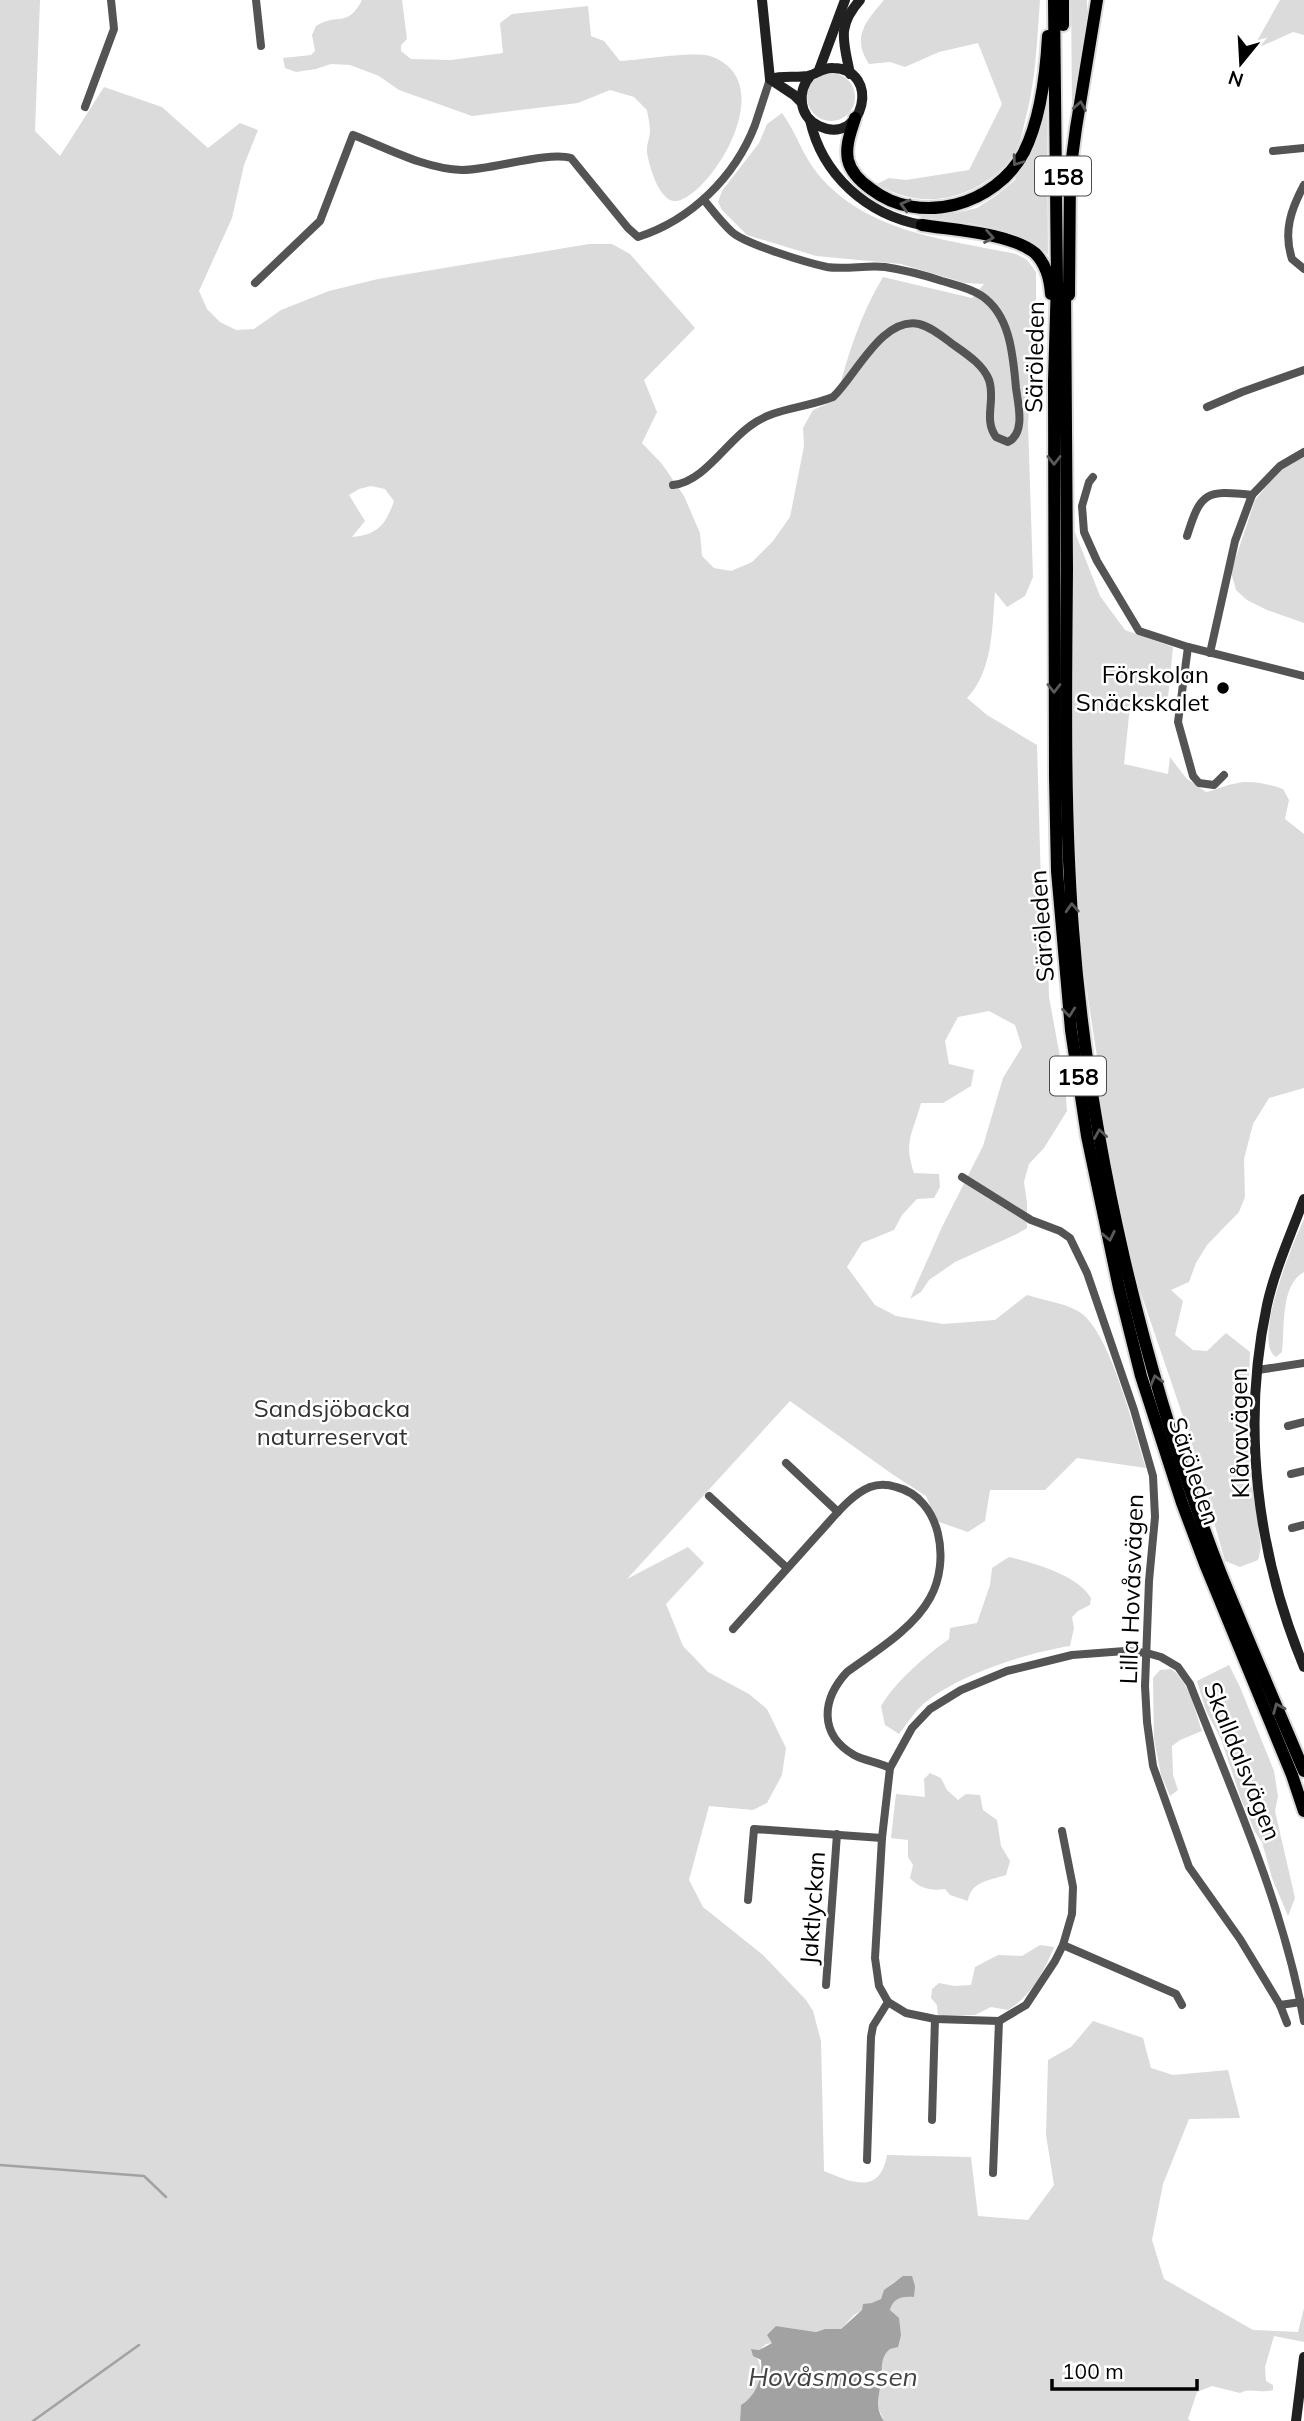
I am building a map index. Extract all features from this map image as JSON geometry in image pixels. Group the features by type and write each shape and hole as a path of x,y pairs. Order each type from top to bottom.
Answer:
{"main road":[{"name":"158","path":"855,118 847,146 848,161 863,183 886,199 918,208 947,207 975,198 993,188 1023,154 1029,138 1045,65 1052,0"},
{"name":"Säröleden","path":"1052,0 1057,281 1054,343 1055,777 1057,871 1071,1030 1087,1136 1119,1288 1142,1376 1205,1564 1292,1775 1304,1811"},
{"name":"Säröleden","path":"1063,0 1066,686 1070,882 1079,986 1100,1137 1145,1340 1177,1447 1220,1571 1304,1771"},
{"name":"158","path":"1066,352 1069,333 1070,173 1097,0"},
{"name":"158","path":"922,225 1001,239 1034,252 1047,270 1051,284 1054,343"}],"street":[{"path":"85,107 114,29 111,0"},
{"path":"256,0 261,47"},
{"path":"255,283 320,221 352,135 449,169 471,170 555,156 571,158 638,237 657,231 704,200 736,162 754,127 770,79 762,0"},
{"path":"802,103 804,85 816,73 845,0"},
{"path":"850,74 843,39 845,24 848,14 860,0"},
{"path":"835,68 850,74 858,82 863,96 862,106 855,118 845,126 833,129 821,127 810,120 802,103 794,95 770,79 781,75 816,73 835,68"},
{"name":"158","path":"810,120 814,138 842,183 884,214 922,225"},
{"path":"1273,150 1304,148"},
{"path":"1304,185 1291,211 1288,236 1292,259 1304,269"},
{"path":"673,485 688,483 756,422 833,397 876,343 911,323 926,326 980,366 990,382 989,418 996,438 1008,442 1012,440 1018,432 1020,419 1013,354 1008,335 991,304 982,296 918,274 885,267 828,267 753,244 732,233 704,200"},
{"path":"1207,407 1242,391 1304,370"},
{"path":"1210,653 1235,541 1252,495 1280,466 1304,452"},
{"path":"1093,477 1088,481 1082,506 1084,532 1097,561 1139,631 1188,647 1304,676"},
{"path":"1187,536 1196,508 1202,499 1221,494 1252,495"},
{"path":"1188,647 1178,722 1188,764 1199,783 1208,786 1214,785 1224,775"},
{"name":"Lilla Hovåsvägen","path":"962,1177 1031,1220 1060,1231 1070,1238 1087,1273 1134,1410 1153,1476 1155,1508 1145,1686 1153,1766 1189,1867 1240,1939 1280,2005 1287,2023"},
{"name":"Klåvavägen","path":"1304,1199 1273,1283 1261,1340 1255,1447 1262,1524 1272,1571 1304,1667"},
{"path":"1258,1370 1304,1363"},
{"path":"1288,1426 1304,1422"},
{"path":"786,1462 838,1512"},
{"path":"1291,1474 1304,1471"},
{"path":"733,1629 838,1512 869,1487 891,1485 923,1500 940,1537 936,1582 925,1606 890,1640 847,1672 838,1682 828,1706 828,1722 834,1738 842,1747 856,1756 890,1768"},
{"path":"709,1496 787,1568"},
{"path":"1292,1528 1304,1525"},
{"name":"Skalldalsvägen","path":"888,2002 879,1986 875,1958 882,1838 890,1768 895,1754 912,1728 930,1709 961,1690 1007,1671 1049,1659 1125,1650 1161,1657 1178,1667 1190,1684 1250,1831 1278,1909 1304,2021"},
{"name":"Jaktlyckan","path":"748,1900 754,1829 882,1838"},
{"path":"867,2160 873,2026 888,2002 906,2013 935,2019 999,2021 1026,2005 1055,1961 1072,1914 1073,1887 1062,1831"},
{"name":"Jaktlyckan","path":"826,1984 837,1834"},
{"path":"1063,1945 1176,1994 1182,2005"},
{"path":"1280,2005 1301,2001"},
{"path":"932,2120 935,2019"},
{"path":"993,2173 999,2021"},
{"path":"1296,2421 1304,2357"}],"green space":[{"name":"Sandsjöbacka naturreservat","path":"0,0 40,0 35,131 60,156 104,87 162,107 208,148 240,123 258,130 244,165 232,218 199,291 207,309 220,322 236,330 254,329 281,310 329,291 378,279 589,244 612,244 630,254 695,328 644,380 657,412 642,443 662,464 684,496 700,533 702,556 714,568 731,571 752,562 773,541 790,517 804,446 803,428 813,410 836,400 855,337 867,306 883,277 972,298 984,284 965,283 901,264 816,256 747,235 722,210 718,202 722,191 759,143 767,124 782,113 817,173 837,193 859,209 883,221 935,238 1016,254 1027,260 1036,272 1036,329 1028,423 1033,577 1025,596 1007,607 995,592 990,648 982,675 967,698 987,715 1037,745 1041,884 1049,997 1065,1084 1067,1111 1044,1148 1029,1164 1024,1182 1027,1228 955,1262 929,1280 921,1292 910,1299 942,1227 983,1146 1003,1078 1022,1047 1015,1025 989,1011 958,1017 945,1041 949,1064 974,1070 971,1086 943,1103 921,1103 909,1145 914,1173 939,1174 940,1187 934,1198 917,1199 902,1215 894,1230 862,1243 847,1267 875,1305 896,1316 943,1324 995,1320 1027,1295 1078,1311 1090,1321 1120,1382 1146,1468 1077,1458 1045,1490 990,1490 985,1521 968,1532 936,1521 926,1496 790,1401 627,1579 688,1547 704,1563 666,1604 683,1646 708,1672 749,1694 767,1709 786,1748 782,1775 767,1803 753,1810 709,1806 689,1880 703,1907 763,1955 806,2000 813,2011 821,2041 824,2171 845,2179 855,2182 872,2181 883,2168 887,2155 971,2157 978,2216 1028,2220 1054,2185 1046,2135 1048,2060 1071,2047 1093,2021 1143,2038 1151,2068 1173,2075 1228,2070 1240,2118 1189,2119 1163,2184 1152,2240 1164,2279 1253,2330 1298,2332 1304,2308 1304,2342 1274,2336 1265,2367 1266,2381 1273,2385 1273,2390 1240,2393 1212,2386 1197,2392 1188,2419 1191,2421 884,2421 877,2405 877,2394 881,2383 881,2361 890,2348 893,2314 890,2310 892,2303 912,2279 911,2276 893,2283 881,2299 854,2315 841,2329 816,2332 776,2326 773,2343 766,2344 759,2350 751,2349 760,2364 760,2379 754,2393 741,2405 740,2421 0,2421","holes":["371,486 385,489 394,501 384,522 375,531 352,537 365,521 349,495"]},
{"path":"362,0 402,0 407,39 401,45 401,51 411,59 451,60 503,53 500,23 512,14 588,6 591,36 604,41 620,61 702,55 710,56 732,71 741,92 739,117 730,143 716,168 699,187 683,199 670,200 665,197 654,179 647,149 650,131 647,110 634,97 610,90 578,103 472,116 399,90 379,76 350,65 331,64 296,72 285,68 283,58 311,55 315,51 312,35 316,26 347,17 357,9"},
{"path":"884,0 1040,0 1032,88 1020,141 1006,165 973,189 954,196 924,199 895,193 877,184 889,178 906,180 969,170 1002,104 978,43 939,52 905,67 890,62 869,64 861,46 861,37 867,22"},
{"path":"1071,0 1087,0 1072,109"},
{"path":"1280,0 1304,0 1304,35 1293,32 1262,46 1257,41"},
{"path":"831,73 848,80 855,97 848,114 831,121 814,114 807,97 814,80"},
{"path":"1047,102 1048,255 1036,245 1005,231 917,216 977,208 1015,180"},
{"path":"1304,454 1304,623 1247,600 1236,590 1231,572 1255,500 1279,471"},
{"path":"1074,530 1100,596 1125,630 1173,647 1167,708 1130,706 1124,764 1168,774 1170,757 1186,778 1206,792 1245,782 1283,789 1289,800 1285,819 1304,834 1304,1088 1269,1098 1253,1124 1244,1159 1245,1197 1239,1212 1207,1245 1189,1282 1171,1290 1183,1301 1175,1335 1193,1350 1207,1351 1226,1333 1250,1352 1247,1444 1261,1547 1258,1560 1240,1567 1225,1561 1190,1437 1134,1273 1098,1097 1101,1083 1079,939 1069,719"},
{"path":"1304,1219 1304,1272 1296,1278 1287,1297 1282,1352 1276,1357 1270,1348 1268,1332 1271,1313 1284,1268"},
{"path":"1009,1557 1066,1577 1085,1590 1091,1598 1090,1605 1072,1617 1074,1628 1070,1646 1015,1659 958,1682 923,1704 899,1734 885,1725 881,1706 887,1697 911,1670 949,1639 950,1628 977,1623 990,1585 992,1568"},
{"path":"1229,1665 1274,1771 1278,1796 1275,1811 1295,1898 1288,1916 1272,1878 1262,1842 1241,1799 1221,1739 1206,1711 1197,1681"},
{"path":"1171,1669 1187,1688 1202,1731 1172,1746 1173,1775 1178,1790 1170,1796 1161,1775 1154,1739 1153,1678 1160,1670"},
{"path":"930,1773 941,1778 947,1790 958,1800 966,1794 980,1795 983,1810 997,1820 1001,1846 1010,1861 1006,1875 977,1886 968,1901 950,1895 945,1889 926,1888 914,1882 910,1878 913,1865 908,1857 908,1840 891,1838 896,1794 925,1797 924,1779"},
{"path":"1040,1945 1054,1947 1046,1965 1030,1991 1008,2010 991,2007 975,2015 938,2016 937,2005 931,1998 932,1989 939,1983 971,1985 975,1967 998,1955 1022,1956"}],"water":[{"name":"Hovåsmossen","path":"903,2276 912,2276 914,2297 899,2299 893,2303 890,2310 899,2318 901,2335 898,2347 890,2349 883,2360 878,2401 884,2421 740,2421 741,2405 754,2392 761,2373 761,2360 753,2356 751,2349 759,2350 772,2343 767,2335 776,2326 816,2332 841,2329 862,2310 863,2304 881,2299 884,2290"}],"waterway":[{"path":"0,2165 144,2176 166,2197"},
{"path":"33,2421 139,2345"}],"place":[{"name":"Förskolan Snäckskalet","path":"1223,688"}]}
